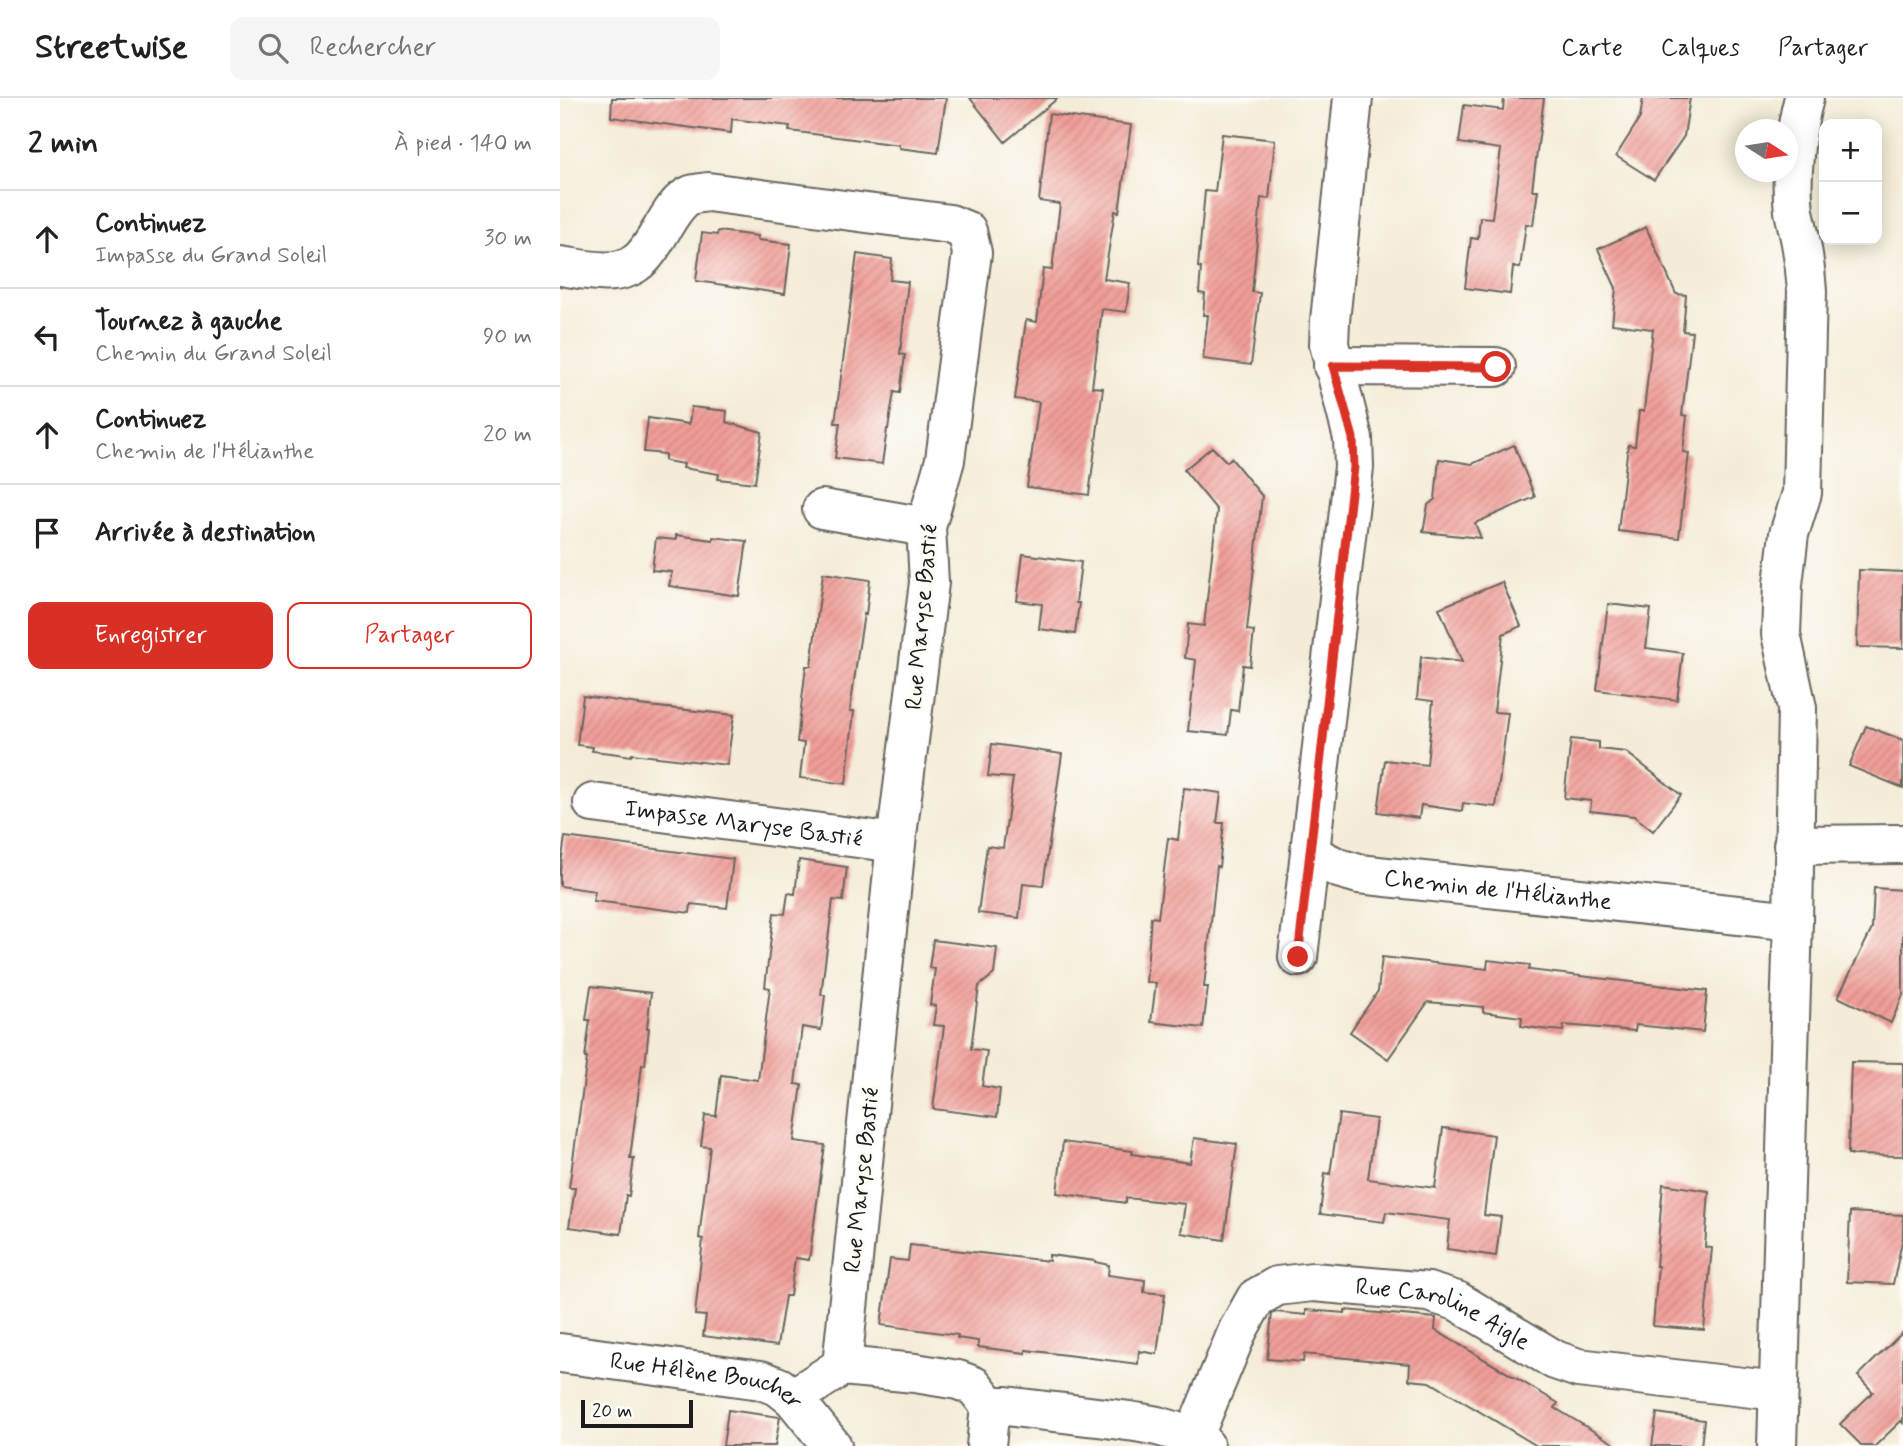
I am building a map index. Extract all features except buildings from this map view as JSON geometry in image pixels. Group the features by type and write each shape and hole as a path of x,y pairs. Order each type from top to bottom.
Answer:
{"street":[{"path":"1298,957 1354,467 1353,438 1329,344 1353,98"},
{"path":"1777,1446 1797,708 1781,634 1788,534 1802,493 1807,291 1793,191 1799,113 1804,98"},
{"name":"Rue Maryse Bastié","path":"560,266 597,271 617,270 636,264 648,251 676,208 690,195 708,192 950,224 967,231 972,253 945,460 926,527 929,583 896,843 842,1366"},
{"path":"1333,366 1496,367"},
{"path":"822,509 926,527"},
{"name":"Impasse Maryse Bastié","path":"593,803 896,843"},
{"path":"1793,845 1903,844"},
{"name":"Chemin de l'Hélianthe","path":"1311,854 1338,868 1359,874 1793,921"},
{"name":"Rue Caroline Aigle","path":"1199,1442 1238,1330 1256,1298 1277,1286 1313,1282 1428,1292 1457,1301 1555,1360 1578,1368 1778,1391"},
{"name":"Rue Hélène Boucher","path":"560,1353 761,1380 779,1387 793,1398 832,1446"},
{"path":"793,1398 842,1366 958,1380 974,1386 990,1406 986,1446"},
{"path":"990,1406 1146,1424 1174,1430 1199,1442"}],"route":[{"path":"1298,957 1354,467 1353,438 1333,366 1496,367"}]}
